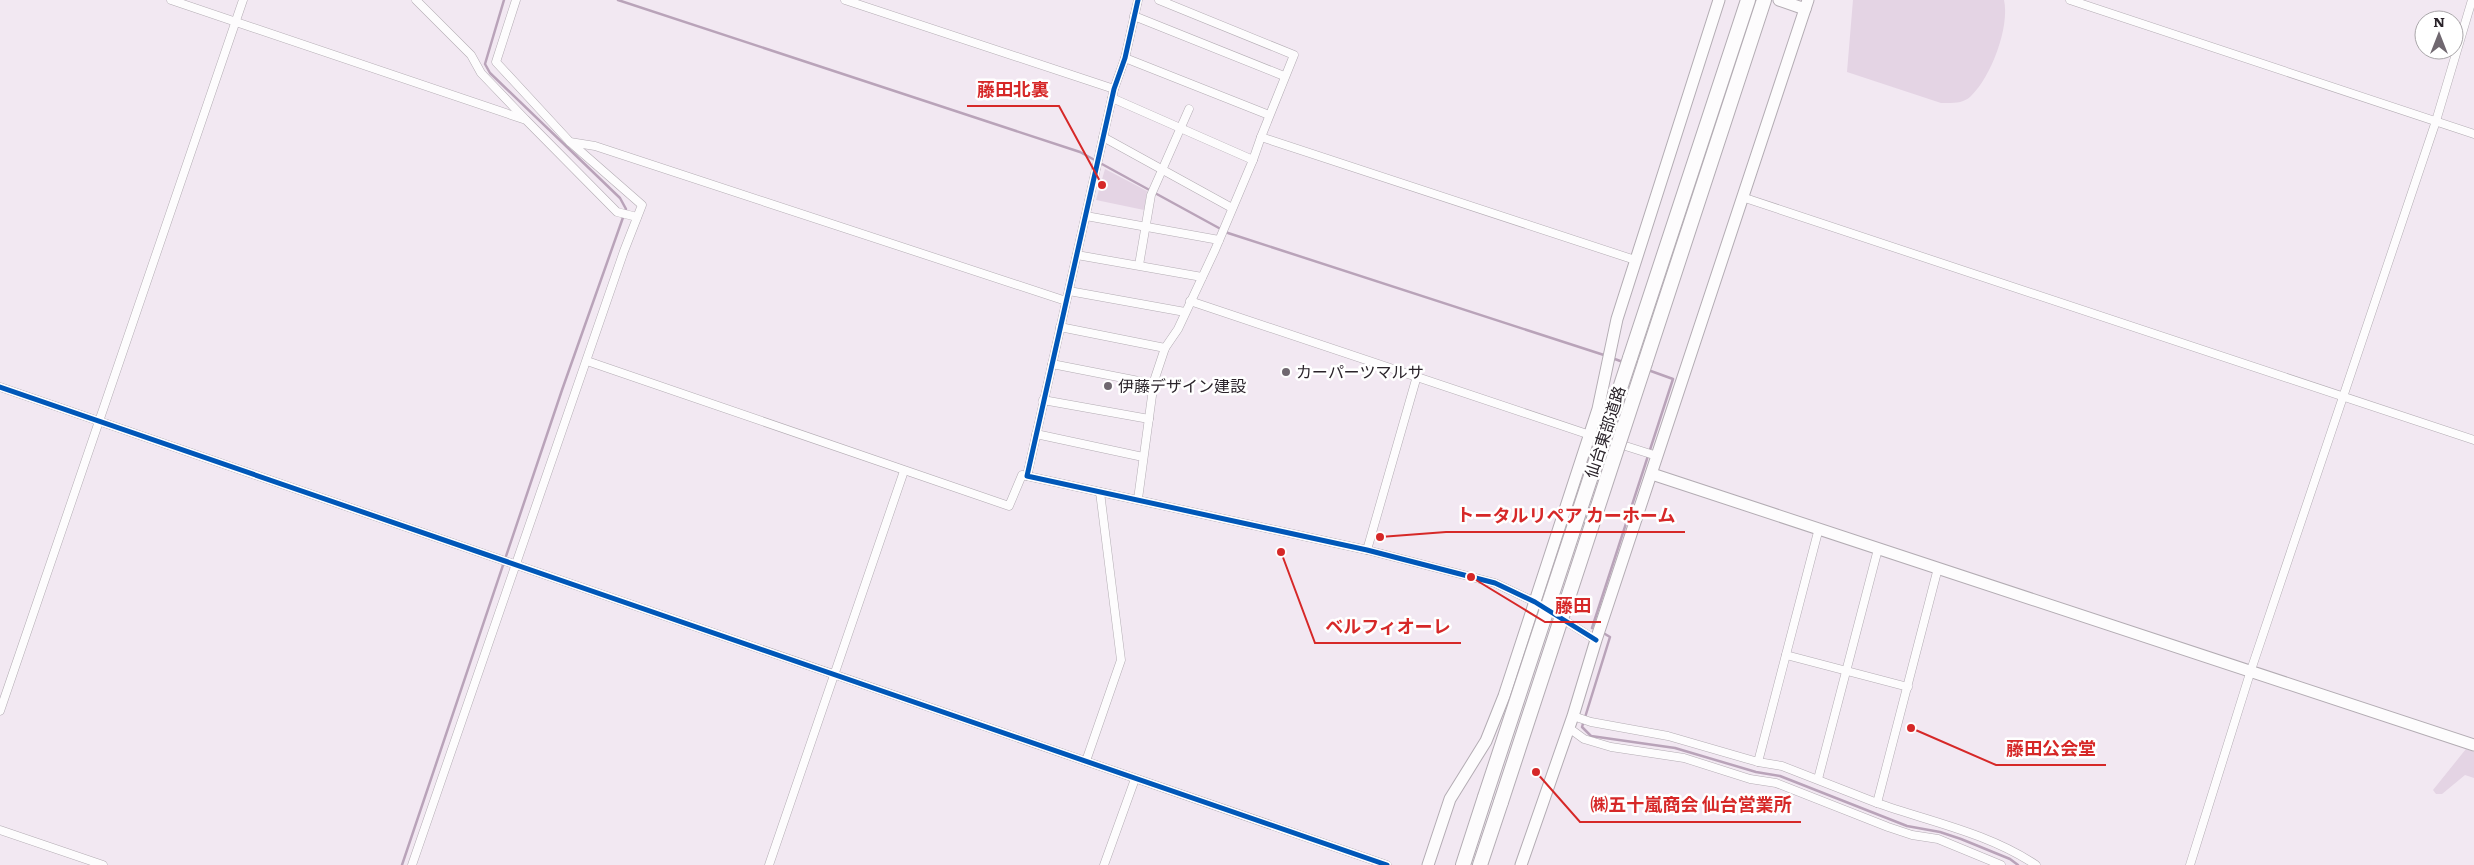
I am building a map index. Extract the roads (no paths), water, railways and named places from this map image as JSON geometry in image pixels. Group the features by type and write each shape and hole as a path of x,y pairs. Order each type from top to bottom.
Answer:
{"highway":[{"name":"仙台東部道路","path":"1463,865 1748,0"},
{"name":"仙台東部道路","path":"1480,865 1764,0"}],"street":[{"path":"171,0 526,120"},
{"path":"0,711 243,0"},
{"path":"416,0 471,54 481,73 526,120 620,213 634,216"},
{"path":"412,865 513,563 587,361 634,216 642,205 570,142 496,62 516,0"},
{"path":"845,0 1114,89"},
{"path":"1027,476 1114,89 1125,58 1138,0"},
{"path":"1138,499 1154,384 1165,348 1178,330 1222,233 1253,160 1294,54 1159,0"},
{"path":"1428,865 1450,799 1486,741 1504,696 1598,409 1608,358 1635,260 1719,0"},
{"path":"1521,865 1574,716 1596,640 1652,474 1651,454 1742,197 1806,4 1779,0"},
{"path":"2070,0 2474,134"},
{"path":"2190,865 2251,670 2436,121 2472,0"},
{"path":"1134,16 1284,76"},
{"path":"1125,58 1270,115"},
{"path":"1112,98 1253,160"},
{"path":"1139,265 1151,194 1189,109"},
{"path":"1104,137 1232,208"},
{"path":"1261,137 1635,260"},
{"path":"570,142 595,146 1066,301"},
{"path":"1742,197 2474,440"},
{"path":"1086,216 1145,228 1222,233"},
{"path":"1077,255 1202,277"},
{"path":"1069,291 1185,312"},
{"path":"1190,301 1651,454"},
{"path":"1060,327 1165,348"},
{"path":"587,361 1009,506 1022,475 1367,550 1495,583 1535,602 1596,640"},
{"path":"1052,364 1154,384"},
{"path":"1367,550 1417,376"},
{"path":"0,387 1387,865"},
{"path":"1043,400 1149,418"},
{"path":"1036,434 1143,457"},
{"path":"769,865 904,471"},
{"path":"1652,474 2474,745"},
{"path":"1086,761 1121,660 1100,492"},
{"path":"1758,762 1819,528"},
{"path":"1818,779 1878,549"},
{"path":"1877,803 1938,568"},
{"path":"1786,655 1908,687"},
{"path":"1574,716 1591,722 1668,736 1758,762 1782,766 1877,803 1946,824 2004,846 2036,865"},
{"path":"1569,728 1584,739 1611,747 1684,758 1750,779 1776,783 1888,827 1912,835 1938,839 1983,861 2001,865"},
{"path":"1104,865 1135,779"},
{"path":"0,830 103,865"}],"waterway":[{"path":"402,865 562,390 626,209 620,198 490,73 485,64 504,0"},
{"path":"618,0 1080,152 1228,233 1607,356"},
{"path":"1612,358 1623,362"},
{"path":"1592,628 1673,379 1648,370"},
{"path":"1605,634 1610,637 1582,727 1591,736 1675,748 1756,772 1780,776 1907,826 1940,832 1961,839 2010,859 2018,865"}],"place":[{"name":"藤田北裏","path":"1102,185"},
{"name":"カーパーツマルサ","path":"1286,372"},
{"name":"伊藤デザイン建設","path":"1108,386"},
{"name":"トータルリペア カーホーム","path":"1380,537"},
{"name":"ベルフィオーレ","path":"1281,552"},
{"name":"藤田","path":"1471,577"},
{"name":"藤田公会堂","path":"1911,728"},
{"name":"㈱五十嵐商会 仙台営業所","path":"1536,772"}]}
